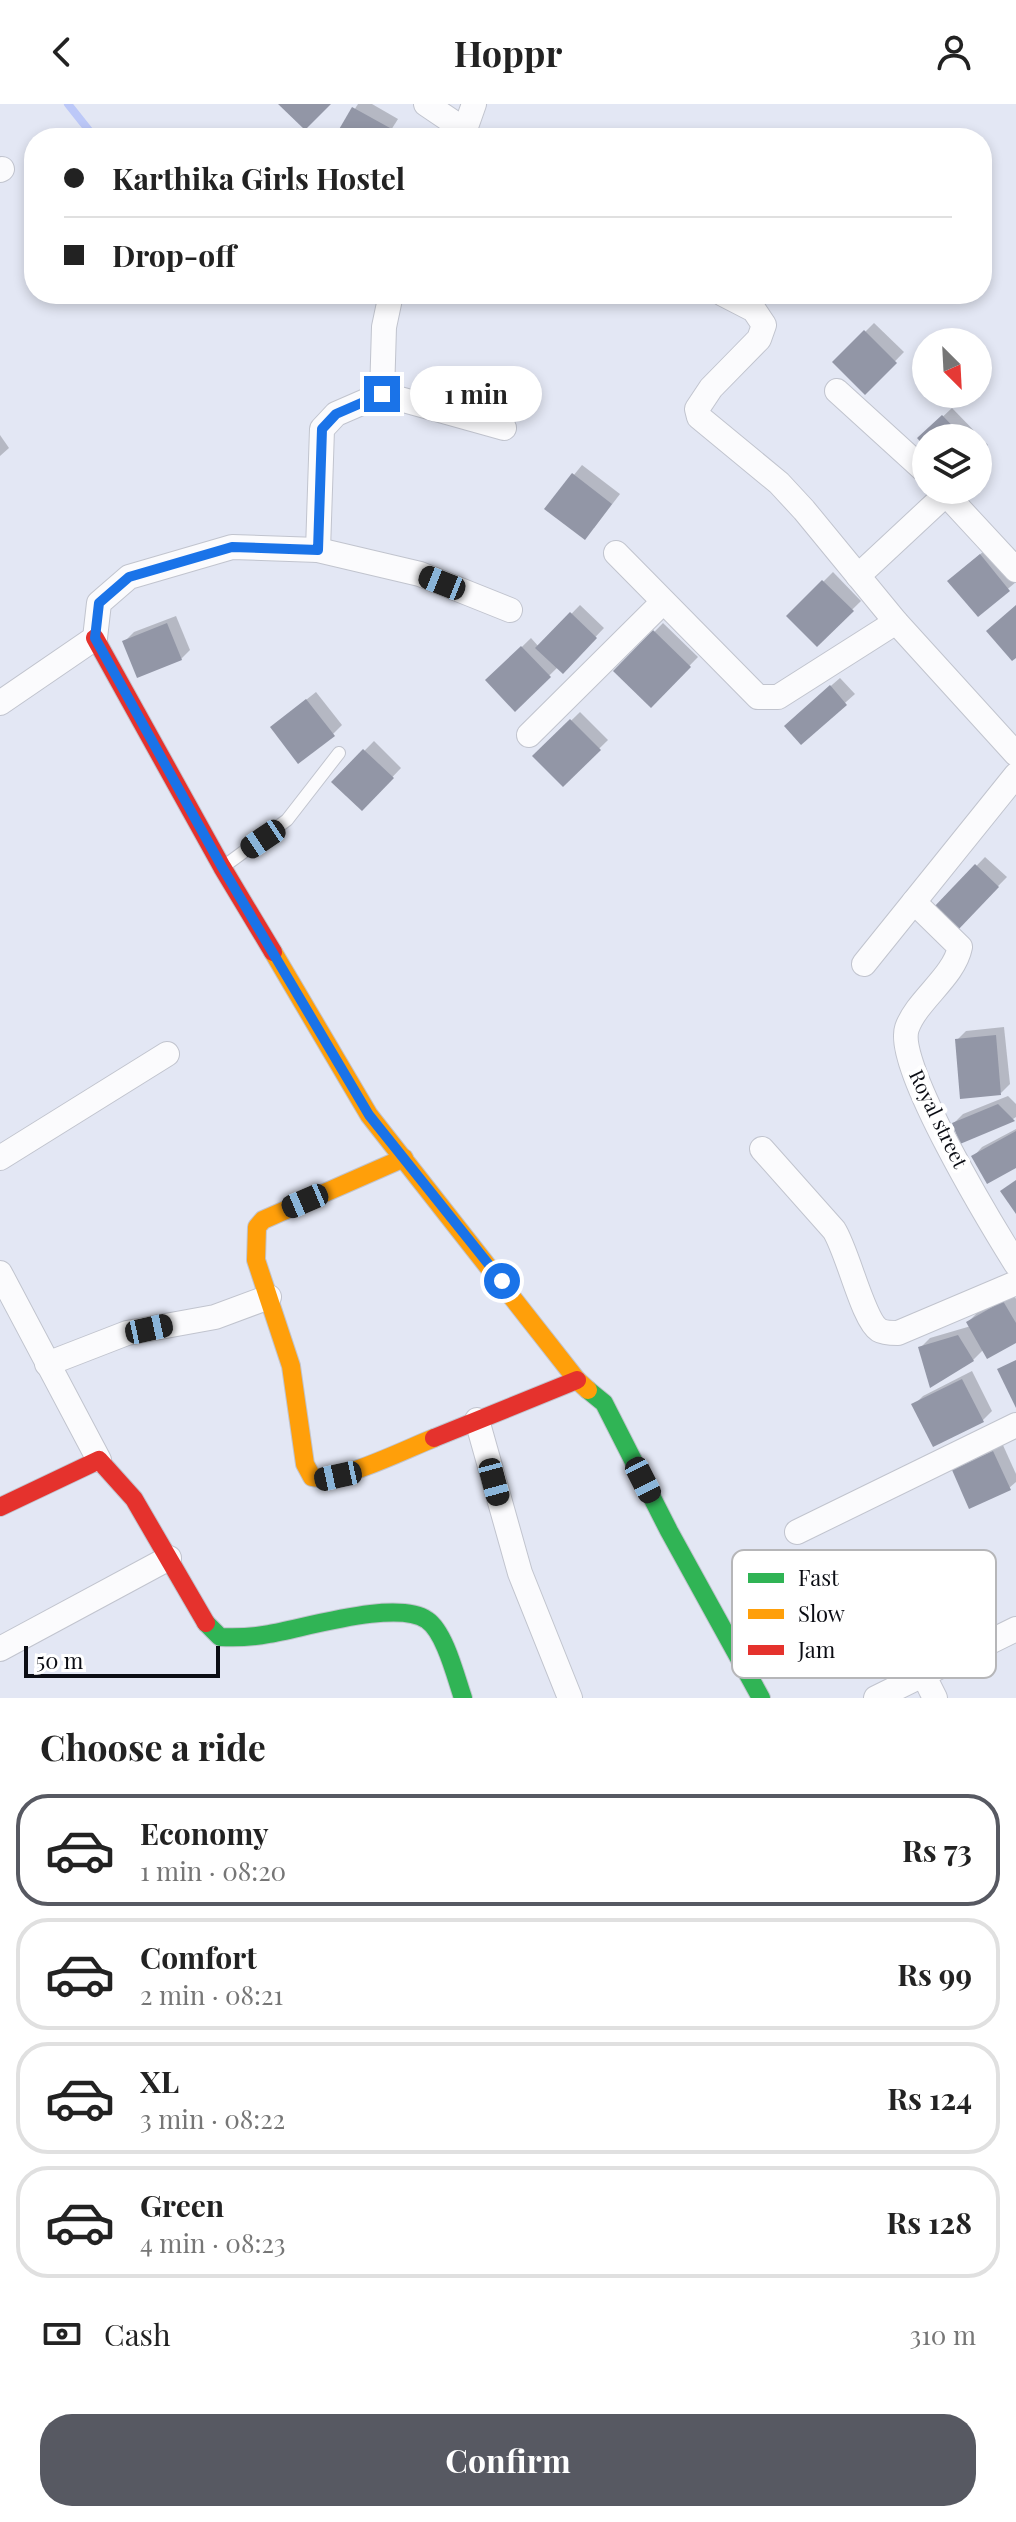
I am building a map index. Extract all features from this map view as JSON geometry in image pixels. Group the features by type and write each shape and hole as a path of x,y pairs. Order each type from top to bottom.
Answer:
{"street":[{"path":"426,104 456,128"},
{"path":"466,128 474,104"},
{"path":"382,394 384,327 389,304"},
{"path":"742,304 754,310 764,325 759,339 711,388 697,409 699,417 779,483 896,622 1016,754"},
{"path":"837,391 912,459"},
{"path":"318,550 322,429 336,414 382,394 504,428"},
{"path":"858,576 932,504"},
{"path":"955,504 1016,570"},
{"path":"510,610 420,574 318,550 232,547 129,577 99,603 95,638 222,867 369,1115 577,1380 604,1403 732,1645"},
{"path":"616,553 758,697 778,697 896,622"},
{"path":"529,735 663,602"},
{"path":"0,703 95,638"},
{"path":"864,964 1016,775"},
{"name":"Royal street","path":"914,902 960,947 947,972 907,1029 906,1050 932,1116 1016,1264"},
{"path":"0,1158 167,1054"},
{"path":"762,1149 839,1237 870,1320 880,1331 898,1333 1016,1283"},
{"path":"404,1158 263,1220 257,1227 255,1251 291,1366 305,1464 312,1477 338,1476 577,1380"},
{"path":"0,1273 99,1460 120,1478 203,1619 220,1637 228,1639 400,1612 416,1614 433,1626 463,1698"},
{"path":"47,1364 127,1333 215,1317 269,1297"},
{"path":"477,1420 520,1573 570,1698"},
{"path":"797,1532 1016,1425"},
{"path":"0,1507 99,1460"},
{"path":"0,1649 169,1558"},
{"path":"996,1639 1016,1629"},
{"path":"750,1678 761,1698"},
{"path":"876,1698 920,1678"},
{"path":"925,1678 935,1698"}],"lane":[{"path":"222,867 287,820 339,753"}],"building":[{"path":"278,104 331,104 307,128 303,128"},
{"path":"352,107 390,128 340,128"},
{"path":"864,330 897,363 865,395 832,362"},
{"path":"942,415 951,424 932,424"},
{"path":"572,473 612,504 585,540 544,509"},
{"path":"980,554 1010,591 978,617 947,581"},
{"path":"822,580 854,611 817,647 786,616"},
{"path":"1016,605 1016,658 1012,661 986,631"},
{"path":"570,612 597,638 563,674 535,648"},
{"path":"167,623 182,660 137,678 122,641"},
{"path":"653,630 691,667 651,708 613,671"},
{"path":"521,646 551,677 515,712 485,680"},
{"path":"830,685 847,705 801,745 784,726"},
{"path":"306,699 335,736 298,764 270,727"},
{"path":"570,719 601,750 563,787 532,756"},
{"path":"363,749 394,778 362,811 331,782"},
{"path":"975,864 999,887 957,931 933,908"},
{"path":"996,1035 1001,1095 960,1099 955,1039"},
{"path":"998,1104 1015,1121 960,1144 952,1123"},
{"path":"1016,1131 1016,1168 987,1184 971,1156"},
{"path":"1016,1180 1016,1214 1000,1191"},
{"path":"1003,1301 1016,1323 1016,1343 987,1359 966,1322"},
{"path":"958,1335 974,1361 930,1388 918,1347"},
{"path":"1016,1360 1016,1408 997,1369"},
{"path":"962,1379 984,1422 933,1447 911,1404"},
{"path":"993,1451 1011,1490 969,1509 952,1470"}],"waterway":[{"path":"68,104 87,128"}],"traffic: fast":[{"path":"588,1390 604,1403 732,1645"},
{"path":"206,1623 220,1637 239,1637 350,1617 395,1612 413,1614 427,1620 439,1634 463,1698"},
{"path":"750,1678 761,1698"}],"traffic: slow":[{"path":"273,952 369,1115 588,1390"},
{"path":"404,1158 263,1220 257,1227 256,1260 291,1366 305,1464 312,1477 355,1470 434,1438"}],"traffic: jam":[{"path":"95,638 222,867 273,952"},
{"path":"434,1438 577,1380"},
{"path":"0,1507 99,1460 134,1499 206,1623"}],"route":[{"path":"382,394 336,414 322,429 318,550 232,547 129,577 99,603 95,638 222,867 369,1115 502,1281"}]}
